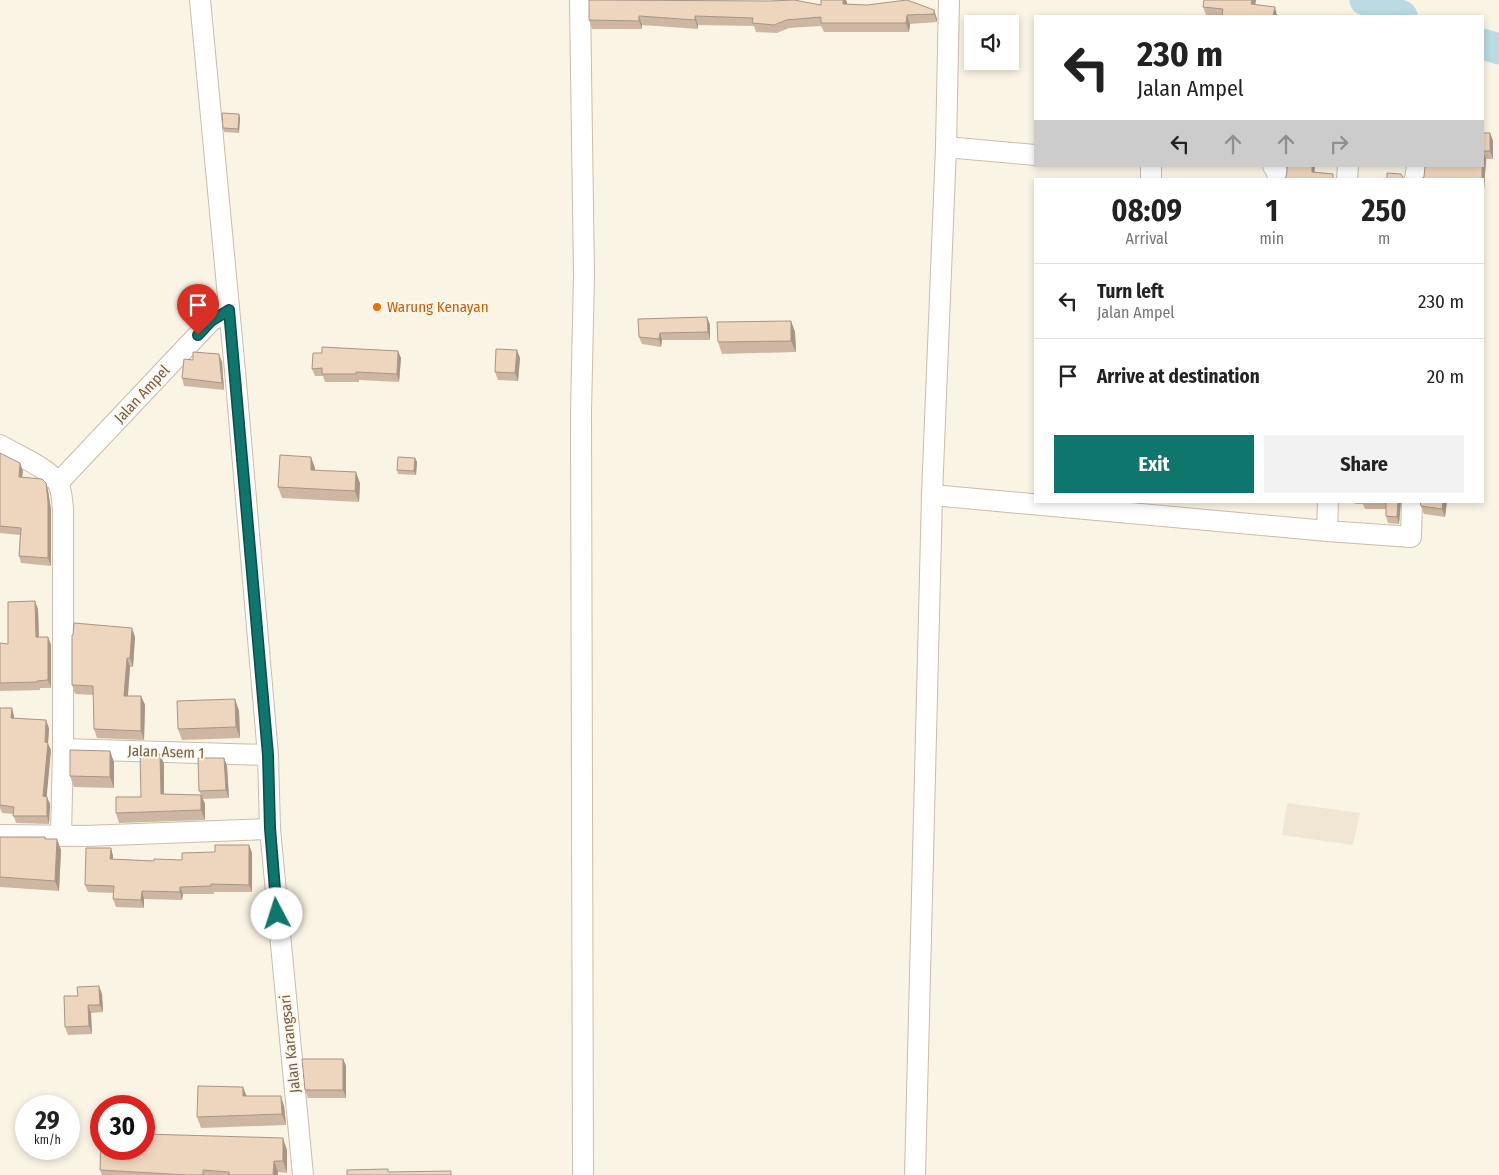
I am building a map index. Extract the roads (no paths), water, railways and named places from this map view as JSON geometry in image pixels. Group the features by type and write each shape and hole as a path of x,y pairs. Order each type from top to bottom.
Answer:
{"street":[{"name":"Jalan Karangsari","path":"200,0 268,755 270,828 277,914 303,1175"},
{"path":"580,0 584,275 581,412 583,1175"},
{"path":"915,1175 932,495 946,147 949,0"},
{"path":"946,147 1034,155"},
{"name":"Jalan Ampel","path":"58,484 211,321 229,310"},
{"path":"0,444 47,472 58,484 62,494 63,748 61,836"},
{"path":"932,495 1034,501"},
{"path":"1075,503 1164,508 1327,531 1411,537 1412,503"},
{"path":"1327,531 1328,503"},
{"name":"Jalan Asem 1","path":"63,748 268,755"},
{"path":"0,835 85,836 270,828"}],"waterway":[{"path":"1365,0 1400,15"},
{"path":"1484,45 1499,49"}],"place":[{"name":"Warung Kenayan","path":"377,307"}]}
